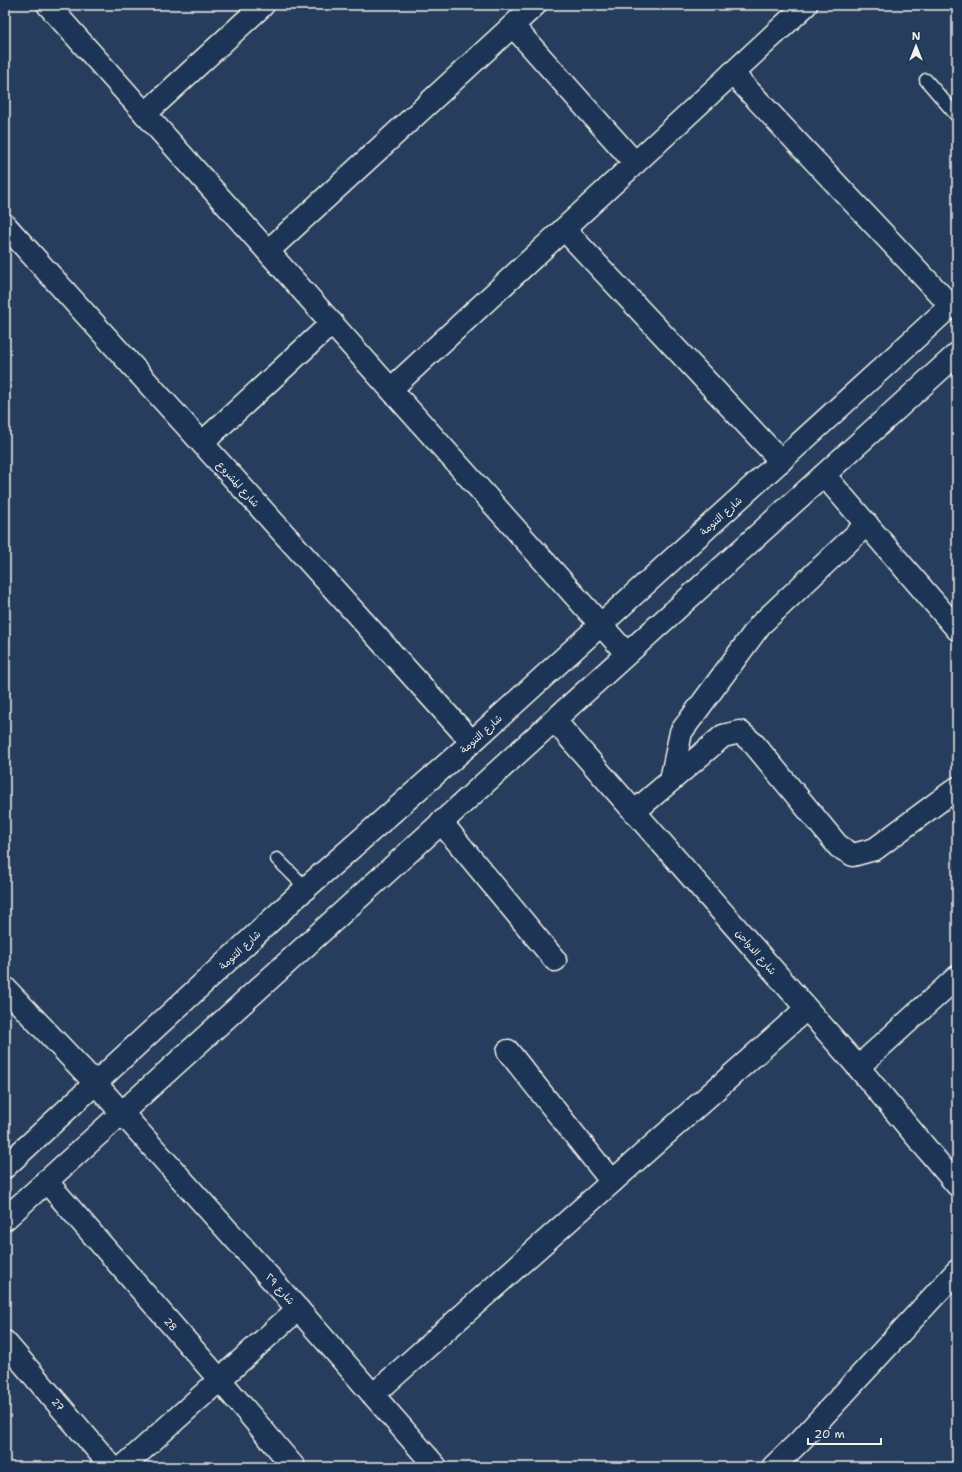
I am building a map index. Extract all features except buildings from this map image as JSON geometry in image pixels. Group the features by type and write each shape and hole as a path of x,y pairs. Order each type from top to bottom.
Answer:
{"street":[{"path":"48,5 627,654"},
{"path":"145,114 263,5"},
{"path":"268,251 536,5"},
{"path":"391,389 806,5"},
{"path":"513,26 635,163"},
{"path":"732,73 954,303"},
{"name":"شارع المشروع","path":"5,225 472,742"},
{"path":"564,229 781,460"},
{"name":"شارع التنومة","path":"5,1167 306,888 472,742 954,303"},
{"path":"202,443 332,323"},
{"path":"5,1219 957,354"},
{"path":"824,475 957,628"},
{"path":"671,780 681,732 760,625 867,524"},
{"name":"شارع الدواجن","path":"554,720 858,1067 957,1185"},
{"path":"634,812 723,736 740,732 754,744 839,847 853,856 875,849 957,788"},
{"path":"441,822 555,960"},
{"path":"858,1067 957,977"},
{"name":"شارع ٢٩","path":"6,992 96,1084 298,1309 436,1467"},
{"path":"373,1395 806,1009"},
{"path":"508,1051 612,1182"},
{"name":"28","path":"46,1181 294,1467"},
{"path":"773,1467 799,1442 957,1271"},
{"path":"123,1467 298,1309"},
{"name":"27","path":"5,1342 112,1467"}],"lane":[{"path":"926,80 957,116"},
{"path":"277,859 306,888"}]}
